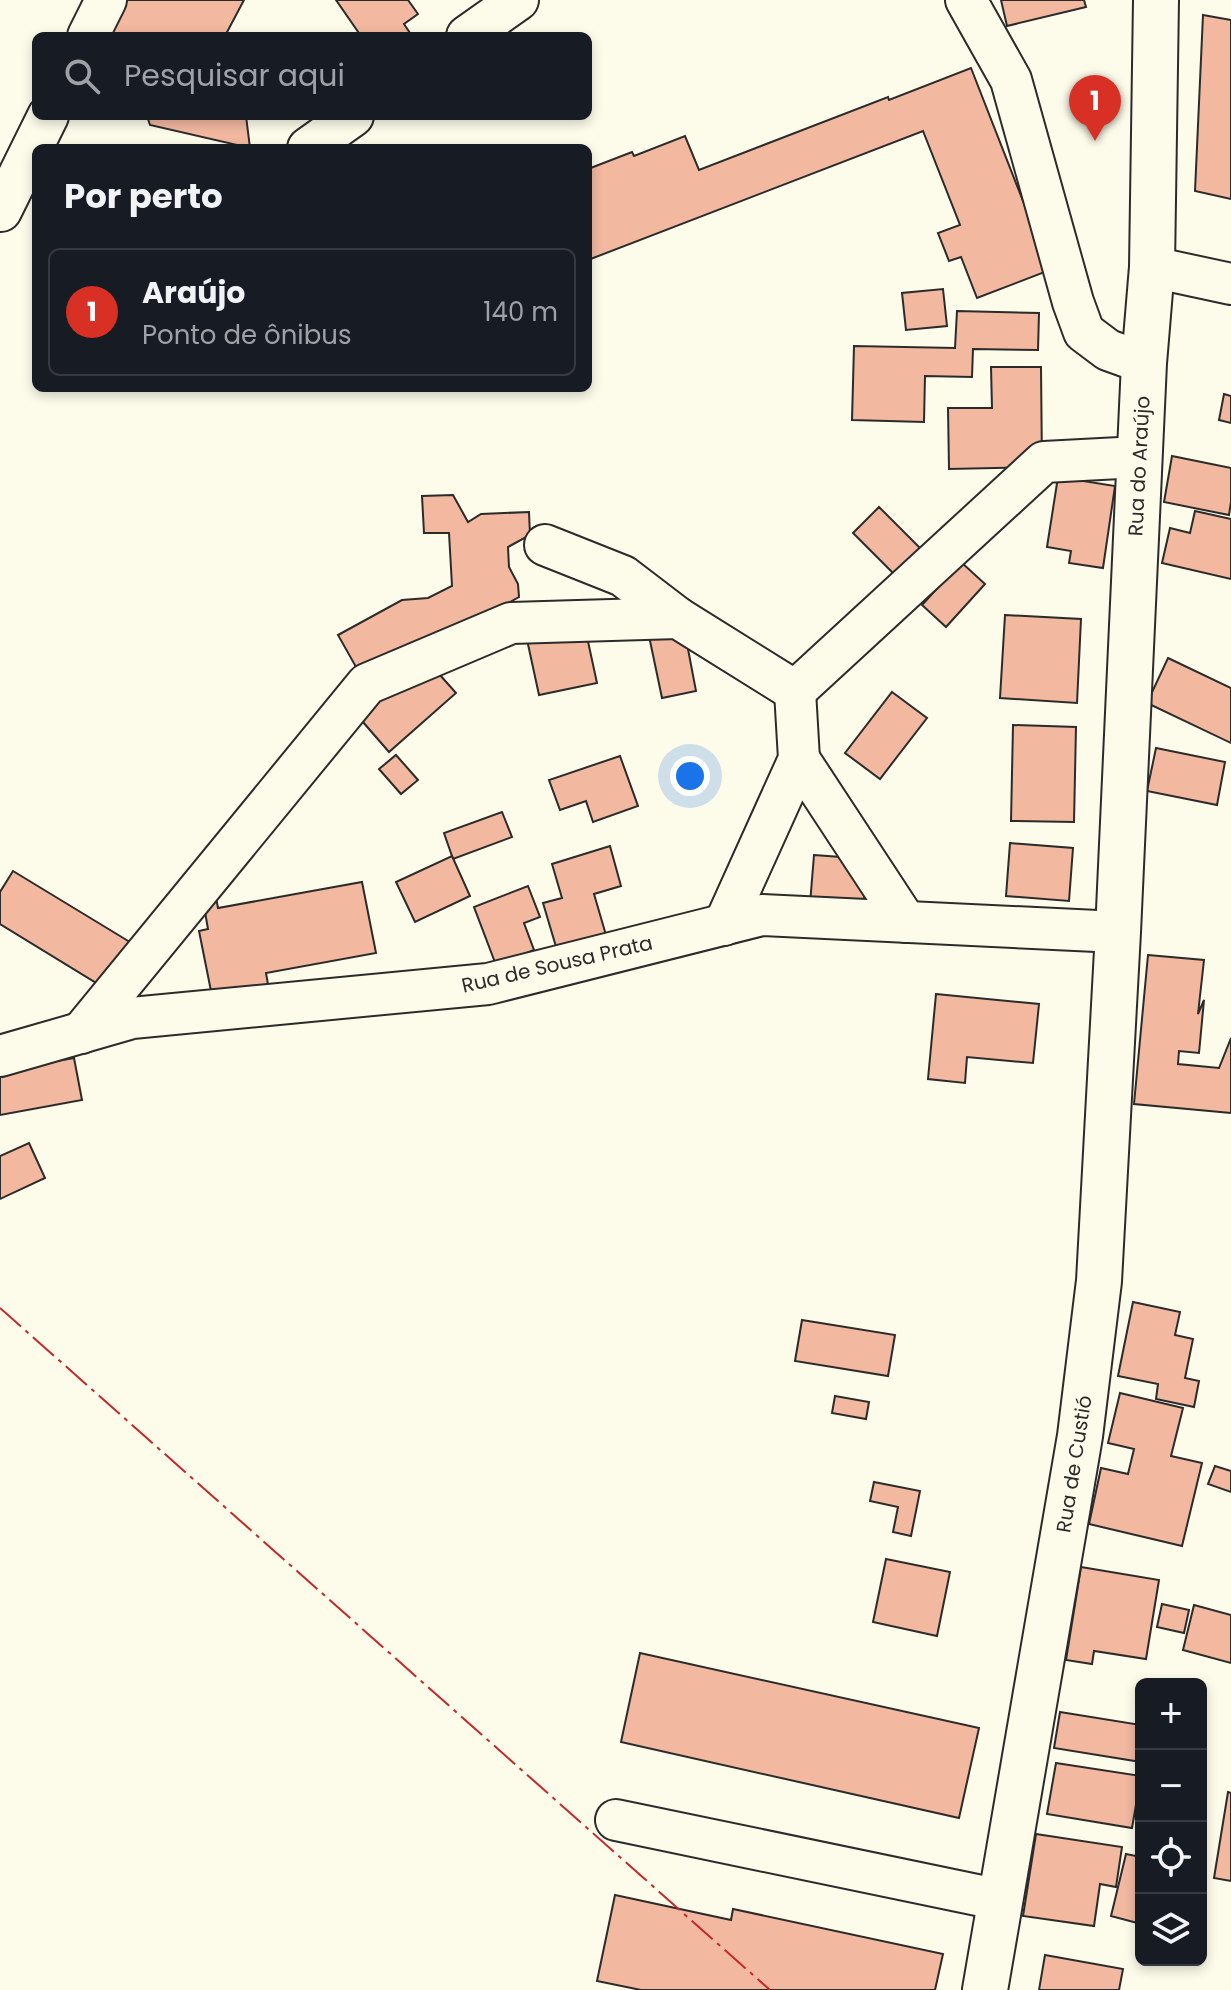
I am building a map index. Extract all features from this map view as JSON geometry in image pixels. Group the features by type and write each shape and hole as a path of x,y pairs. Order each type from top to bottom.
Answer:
{"main road":[{"name":"Rua do Araújo","path":"1118,932 1139,457 1152,267 1156,0"},
{"name":"Rua de Custió","path":"985,1990 1080,1436 1099,1281 1118,932"}],"street":[{"path":"90,32 106,0"},
{"path":"473,32 518,0"},
{"path":"966,0 1011,80 1084,332 1108,350 1144,363"},
{"path":"34,144 46,120"},
{"path":"314,144 347,120"},
{"path":"0,211 32,148"},
{"path":"0,211 32,208"},
{"path":"1152,267 1231,284"},
{"path":"795,691 1044,462 1139,457"},
{"path":"545,545 623,576 678,618 795,691"},
{"path":"81,1033 367,684 511,623 678,618"},
{"path":"724,925 799,759 795,691"},
{"path":"799,759 906,922"},
{"name":"Rua de Sousa Prata","path":"0,1056 132,1018 488,984 762,915 1118,932"},
{"path":"616,1820 1001,1900"}],"building":[{"path":"122,0 244,0 227,32 108,32"},
{"path":"336,0 408,0 418,14 404,24 409,32 358,32"},
{"path":"1001,0 1084,0 1086,7 1007,26"},
{"path":"1203,15 1231,20 1231,199 1195,191"},
{"path":"971,68 1050,270 977,298 961,257 949,261 938,233 960,225 923,131 592,258 592,167 632,152 634,156 685,136 699,170 888,97 889,100"},
{"path":"148,120 246,120 250,144 233,144 150,125"},
{"path":"943,289 947,326 906,330 902,293"},
{"path":"957,311 1039,313 1038,350 973,349 972,377 925,376 924,422 852,420 854,346 955,348"},
{"path":"991,367 1041,367 1042,467 949,469 948,408 992,408"},
{"path":"1224,394 1231,396 1231,423 1219,420"},
{"path":"1172,456 1231,468 1229,515 1164,502"},
{"path":"1058,477 1115,486 1103,568 1069,563 1071,551 1047,547"},
{"path":"453,495 468,522 481,514 529,512 530,535 508,547 509,567 518,584 519,597 365,683 338,635 402,600 428,598 452,586 449,533 424,533 422,496"},
{"path":"879,507 936,564 910,590 853,533"},
{"path":"1195,511 1231,519 1231,579 1162,563 1170,528 1190,533"},
{"path":"961,562 985,584 946,627 922,605"},
{"path":"1005,615 1081,619 1077,703 1000,698"},
{"path":"584,623 597,683 539,695 526,635"},
{"path":"684,628 696,691 662,698 649,636"},
{"path":"423,656 456,693 389,752 356,714"},
{"path":"1168,658 1231,688 1231,743 1147,703"},
{"path":"892,692 927,718 880,779 845,753"},
{"path":"1013,725 1076,727 1074,822 1011,821"},
{"path":"1156,748 1225,762 1217,805 1147,791"},
{"path":"396,755 418,780 401,794 379,769"},
{"path":"620,756 638,806 593,822 586,801 560,810 549,780"},
{"path":"502,812 512,837 453,859 444,833"},
{"path":"1010,843 1073,848 1069,901 1006,896"},
{"path":"610,846 621,886 594,894 606,935 557,950 543,903 562,898 552,864"},
{"path":"814,855 868,859 863,909 810,904"},
{"path":"452,856 470,896 415,922 396,882"},
{"path":"13,871 143,950 116,995 0,924 0,892"},
{"path":"362,882 376,953 266,973 269,990 213,1001 199,931 208,929 202,895 215,892 218,908"},
{"path":"528,886 540,917 524,923 534,950 496,965 474,907"},
{"path":"1148,955 1204,960 1198,1014 1204,1000 1199,1053 1179,1051 1178,1064 1219,1068 1231,1038 1231,1113 1134,1104"},
{"path":"936,994 1039,1004 1033,1063 967,1057 965,1083 928,1079"},
{"path":"74,1058 82,1100 0,1115 0,1071"},
{"path":"29,1143 45,1178 0,1199 0,1156"},
{"path":"1133,1302 1180,1312 1175,1335 1193,1339 1185,1378 1199,1381 1194,1407 1156,1399 1158,1384 1118,1376"},
{"path":"802,1320 895,1335 888,1376 795,1361"},
{"path":"1120,1393 1183,1408 1171,1456 1202,1463 1182,1546 1089,1524 1101,1468 1128,1474 1134,1449 1108,1443"},
{"path":"835,1396 869,1402 866,1419 832,1413"},
{"path":"1215,1466 1231,1471 1231,1492 1208,1484"},
{"path":"874,1482 920,1491 911,1536 893,1532 898,1507 870,1501"},
{"path":"886,1559 950,1572 937,1636 873,1622"},
{"path":"1081,1567 1159,1580 1146,1659 1094,1651 1092,1664 1066,1660"},
{"path":"1162,1604 1189,1610 1184,1633 1157,1627"},
{"path":"1194,1605 1231,1615 1231,1663 1183,1650"},
{"path":"640,1653 979,1728 959,1818 621,1742"},
{"path":"1060,1712 1135,1724 1135,1761 1054,1748"},
{"path":"1056,1763 1135,1775 1132,1828 1047,1814"},
{"path":"1228,1792 1231,1793 1231,1881 1214,1878"},
{"path":"1036,1834 1122,1847 1116,1887 1100,1884 1094,1926 1023,1916"},
{"path":"1126,1854 1135,1856 1135,1922 1111,1916"},
{"path":"615,1895 731,1920 733,1909 943,1954 935,1990 641,1990 597,1981"},
{"path":"1045,1955 1123,1969 1119,1990 1039,1990"}],"power":[{"path":"0,1308 770,1990"}],"place":[{"name":"Araújo","path":"1095,141"}]}
